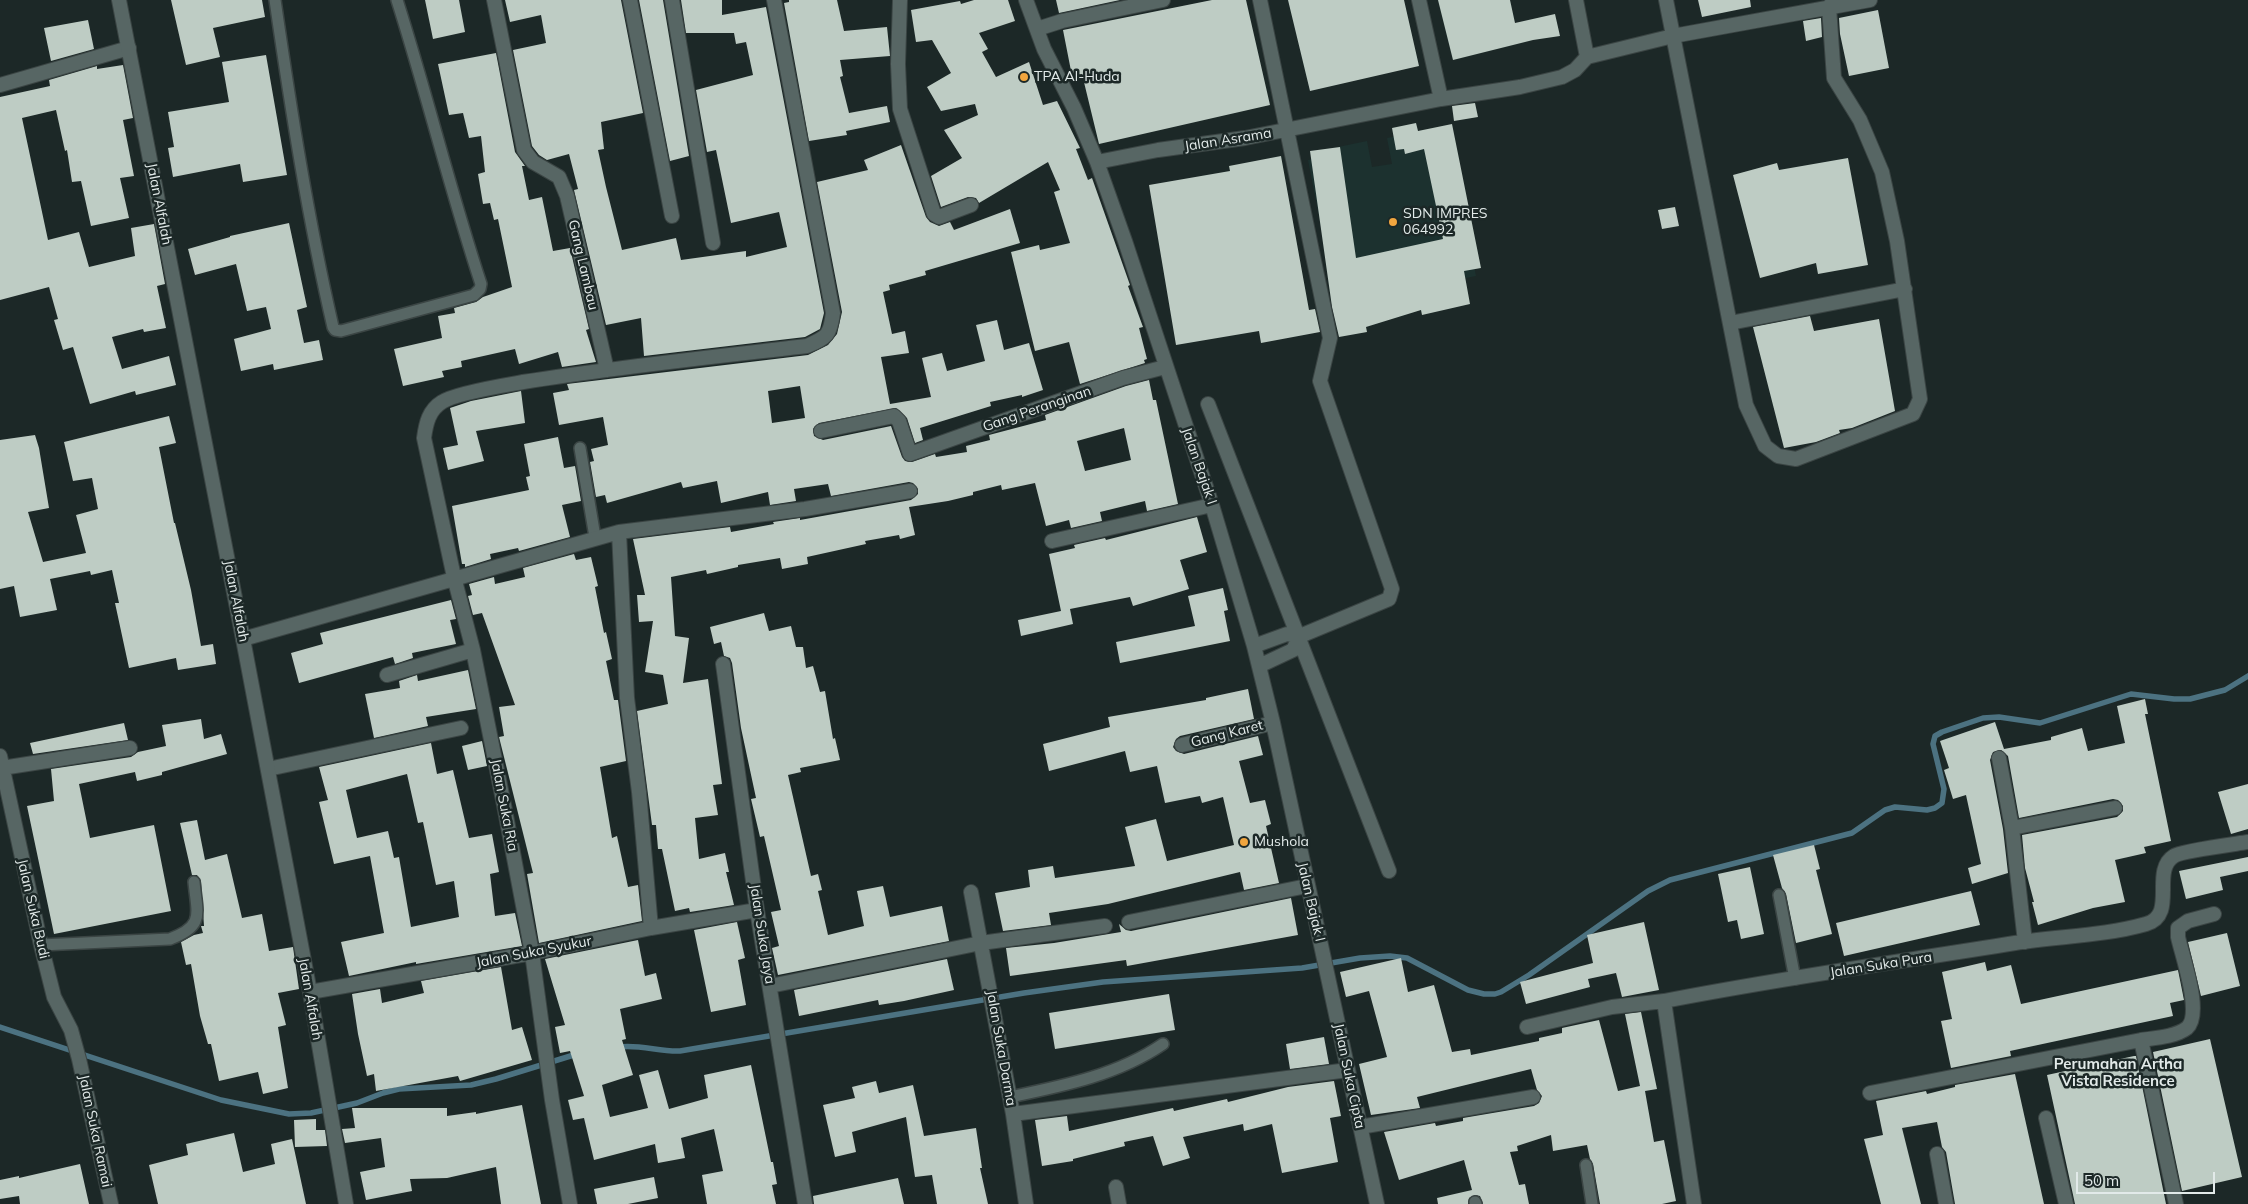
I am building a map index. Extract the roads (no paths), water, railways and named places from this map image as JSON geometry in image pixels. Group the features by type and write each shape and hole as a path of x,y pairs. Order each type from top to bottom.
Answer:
{"street":[{"name":"Jalan Alfalah","path":"119,0 268,769 310,992 346,1204"},
{"name":"Gang Lambau","path":"494,0 524,150 533,162 558,177 566,196 607,370"},
{"path":"630,0 672,216"},
{"path":"672,0 713,243"},
{"path":"607,370 807,346 824,339 830,331 833,314 774,0"},
{"path":"900,0 898,64 900,109 934,214 939,217 972,205"},
{"name":"Jalan Bajak I","path":"1026,0 1044,49 1074,108 1097,162 1212,505 1259,666 1322,948"},
{"path":"1036,29 1062,20 1163,0"},
{"name":"Jalan Asrama","path":"1097,162 1288,130 1260,0"},
{"path":"1420,0 1441,99"},
{"path":"1576,0 1587,57"},
{"path":"1666,0 1746,405 1765,446 1778,456 1796,459 1913,414 1920,399 1905,289 1882,172 1860,120 1834,78 1831,4"},
{"path":"1254,646 1287,634 1300,636 1389,599 1392,589 1320,381 1330,338 1288,130 1441,99 1520,87 1562,77 1575,70 1587,57 1673,36 1831,4 1870,0"},
{"path":"0,85 129,48"},
{"path":"1730,323 1905,289"},
{"name":"Gang Peranginan","path":"821,431 894,416 900,421 910,454 1123,378 1165,367"},
{"name":"Jalan Suka Ria","path":"570,1204 552,1100 532,953 473,650 454,577 424,438 426,423 432,410 443,401 492,387 607,370"},
{"path":"1208,404 1300,636 1389,871"},
{"path":"243,639 454,577 619,532 805,509 910,491"},
{"path":"1052,541 1212,505"},
{"path":"619,532 627,698 639,792 651,928"},
{"path":"1259,666 1293,650 1300,636"},
{"path":"387,675 473,650"},
{"name":"Jalan Suka Jaya","path":"723,664 757,910 804,1204"},
{"name":"Gang Karet","path":"1182,745 1273,723"},
{"path":"268,769 461,728"},
{"path":"1,762 130,748"},
{"path":"1998,758 2012,828 2025,942"},
{"name":"Jalan Suka Budi","path":"1,762 54,997 71,1030 79,1059"},
{"path":"2012,828 2116,808"},
{"name":"Jalan Suka Pura","path":"1527,1027 1612,1007 1664,1001 2025,942 2128,929 2150,923 2157,918 2162,907 2164,867 2174,856 2248,842"},
{"path":"1129,922 1307,886"},
{"name":"Jalan Suka Darma","path":"971,892 1013,1114 1026,1204"},
{"name":"Jalan Suka Syukur","path":"310,992 532,953 651,928 757,910"},
{"path":"1870,1093 2171,1035 2187,1028 2193,1017 2193,1000 2178,937 2178,928 2188,922 2214,914"},
{"path":"770,986 981,943 1105,926"},
{"name":"Jalan Suka Cipta","path":"1322,948 1377,1204"},
{"path":"1664,1001 1694,1204"},
{"path":"2142,1040 2176,1204"},
{"name":"Jalan Suka Ramai","path":"79,1059 111,1204"},
{"path":"1013,1114 1348,1070"},
{"path":"1360,1127 1532,1097"},
{"path":"2046,1118 2066,1204"},
{"path":"1937,1154 1946,1204"},
{"path":"1116,1187 1119,1204"}],"lane":[{"path":"274,0 314,245 333,327 334,330 340,331 474,295 480,289 481,284 465,235 418,65 397,0"},
{"path":"580,448 595,538"},
{"path":"41,945 170,939 185,934 197,918 194,882"},
{"path":"1779,895 1795,979"},
{"path":"1010,1097 1082,1081 1135,1062 1164,1044"},
{"path":"1586,1165 1592,1204"}],"waterway":[{"path":"619,1047 627,1046 680,1051 1024,993 1103,982 1302,968 1360,958 1390,956 1407,958 1468,990 1484,994 1495,994 1529,975 1648,891 1670,880 1852,833 1885,810 1895,807 1927,810 1935,808 1942,803 1944,789 1933,744 1935,736 1942,732 1983,718 1999,717 2040,723 2131,694 2190,699 2225,690 2248,676"},
{"path":"0,1027 221,1100 289,1114 311,1113 357,1103 399,1089 471,1085 577,1054"}],"place":[{"name":"TPA Al-Huda","path":"1024,77"},
{"name":"SDN IMPRES 064992","path":"1393,222"},
{"name":"Mushola","path":"1244,842"}],"district":[{"name":"Perumahan Artha Vista Residence","path":"2118,1072"}]}
